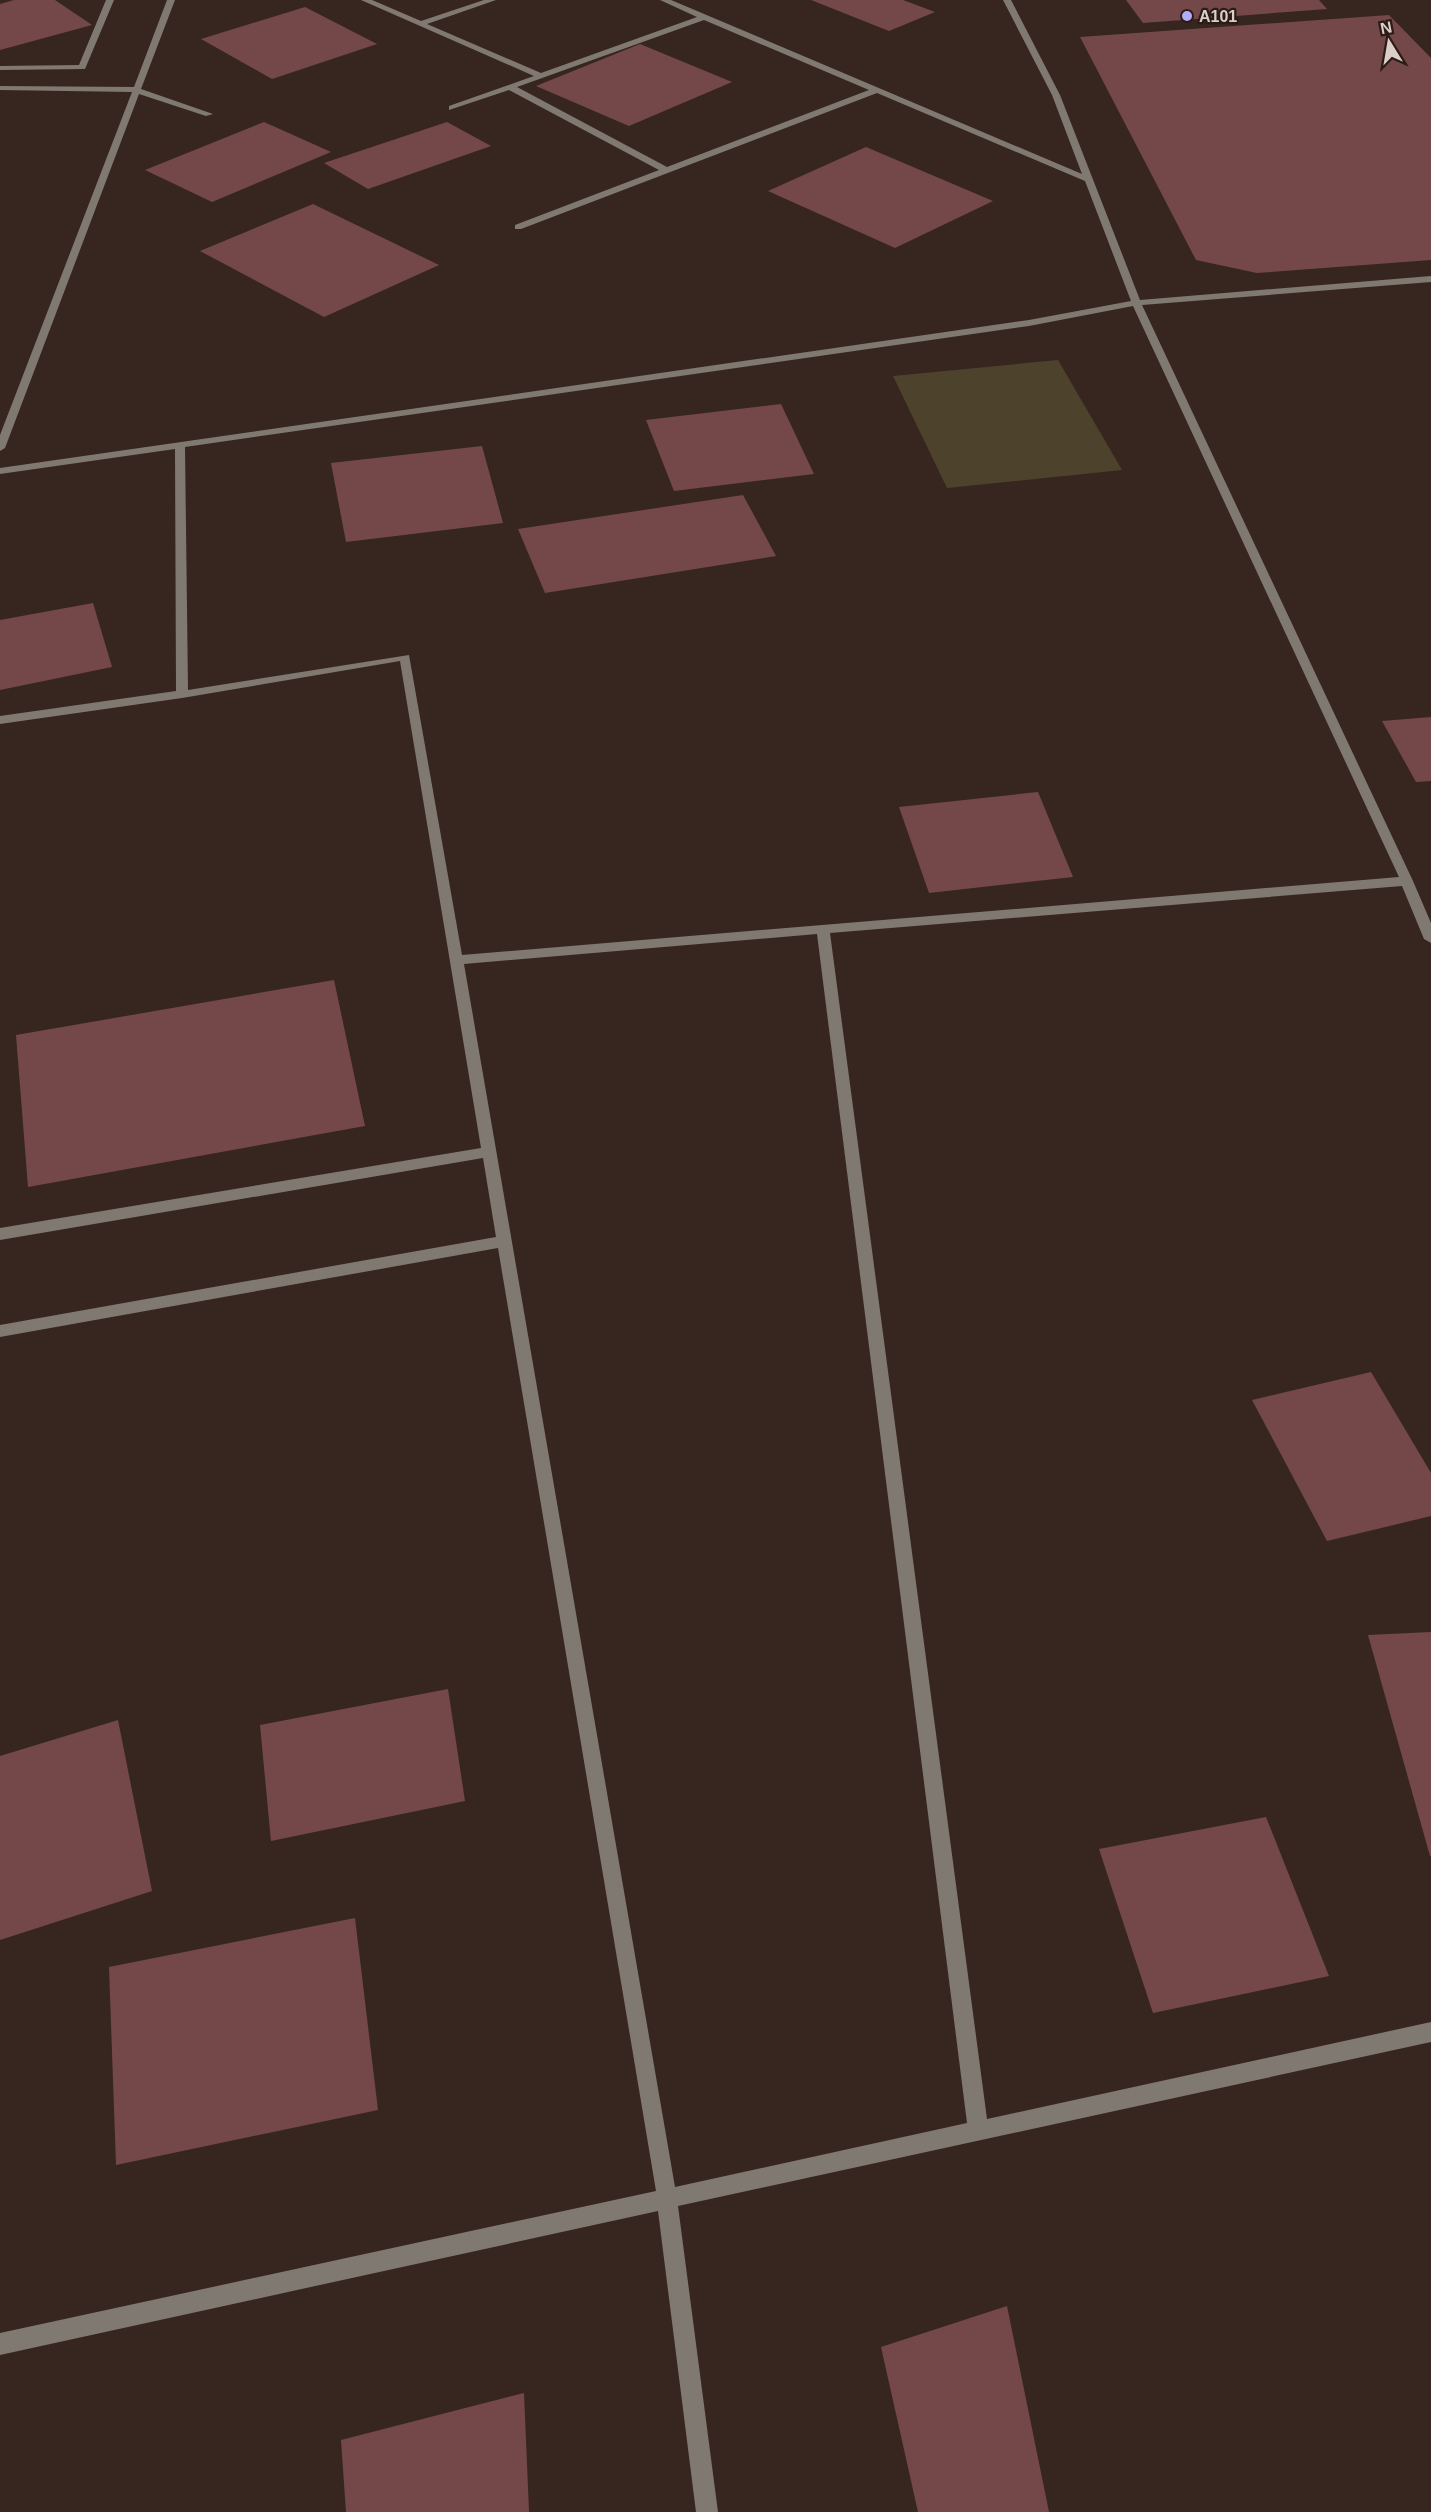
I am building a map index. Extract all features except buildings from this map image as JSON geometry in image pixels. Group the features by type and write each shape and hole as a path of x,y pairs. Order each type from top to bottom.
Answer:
{"street":[{"path":"0,68 82,68 110,0"},
{"path":"0,448 171,0"},
{"path":"365,0 541,76"},
{"path":"420,24 492,0"},
{"path":"664,0 1089,180"},
{"path":"1007,0 1056,96 1136,303 1407,881 1431,939"},
{"path":"453,108 704,17"},
{"path":"510,87 667,171"},
{"path":"0,88 137,90 209,114"},
{"path":"518,227 877,90"},
{"path":"0,471 1017,325 1136,303 1431,279"},
{"path":"180,446 182,694"},
{"path":"0,720 182,694 405,657 667,2198 706,2512"},
{"path":"456,960 1407,881"},
{"path":"823,930 978,2130"},
{"path":"0,1234 490,1152"},
{"path":"0,1331 504,1241"},
{"path":"0,2344 1431,2032"}],"shaded area":[{"path":"1058,360 1122,470 947,488 893,376"}],"place":[{"name":"A101","path":"1187,16"}]}
